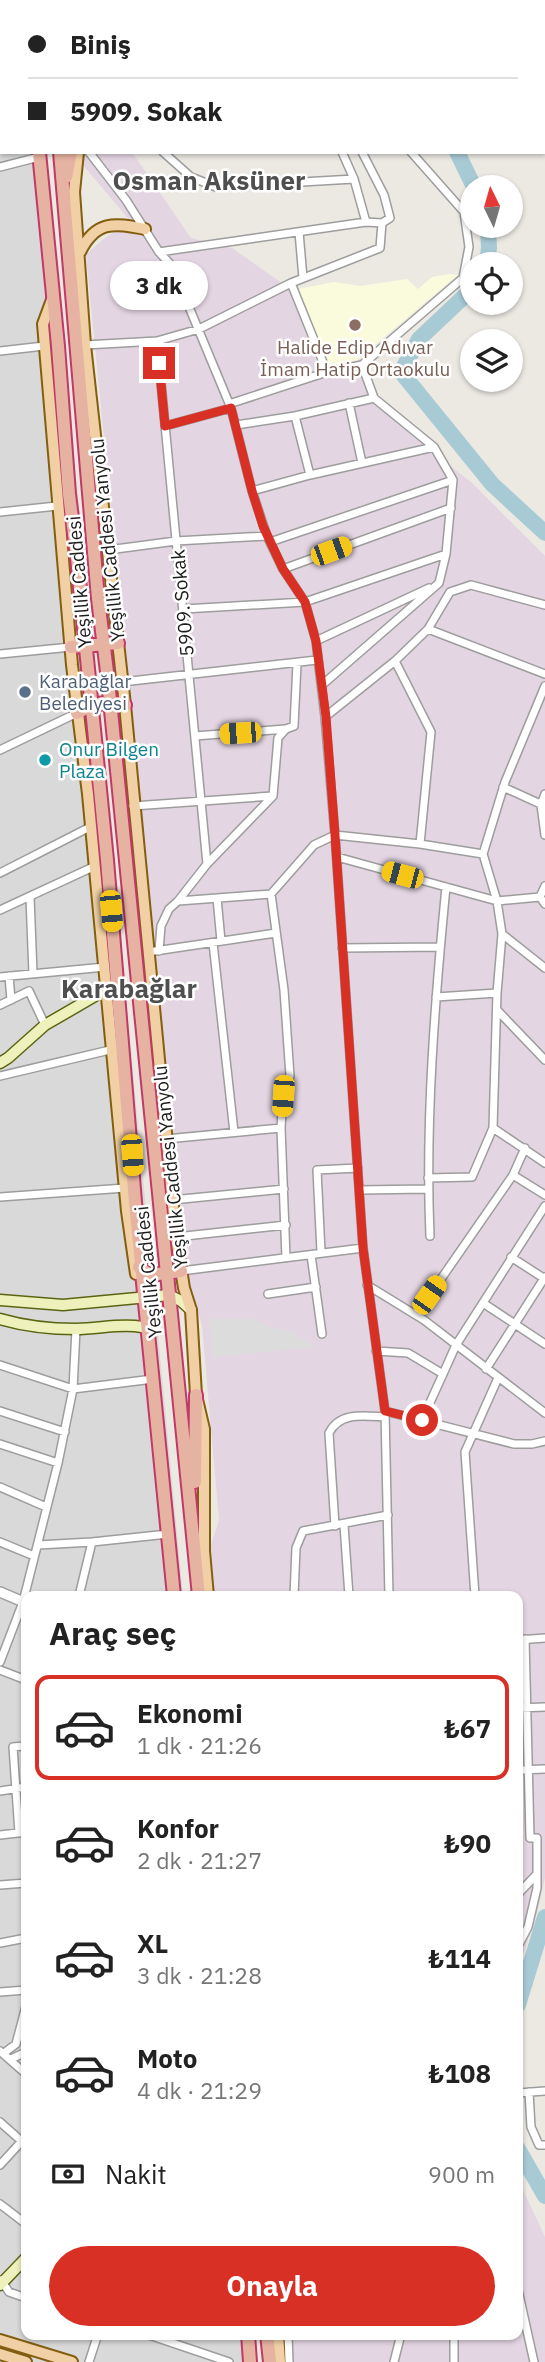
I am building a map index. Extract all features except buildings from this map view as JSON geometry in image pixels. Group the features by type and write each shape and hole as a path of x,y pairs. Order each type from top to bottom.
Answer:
{"highway":[{"name":"Yeşillik Caddesi","path":"60,154 104,644 199,1591"},
{"path":"62,191 71,154"},
{"name":"Yeşillik Caddesi","path":"39,155 69,494 78,558 138,1266 153,1379 174,1591"},
{"path":"71,647 118,643"},
{"path":"77,713 91,704 110,702 125,705"},
{"path":"138,1266 150,1275 181,1271"},
{"path":"190,1499 195,1482 197,1395"},
{"path":"248,2340 250,2362"},
{"path":"270,2362 278,2340"}],"main road":[{"name":"Yeşillik Caddesi Yanyolu","path":"78,154 74,192 85,345 134,806 153,951 166,1139 176,1237 191,1310 197,1395 204,1429 204,1551 208,1591"},
{"path":"79,254 87,238 100,227 121,225 145,229"},
{"path":"53,297 43,324 57,506 114,1049 125,1188 138,1266"},
{"path":"0,1063 45,1025 107,989"},
{"path":"0,1300 63,1305 169,1295 191,1310"},
{"path":"0,1319 18,1325 76,1329 127,1324 146,1332"},
{"path":"1,2282 21,2263"},
{"path":"0,2340 72,2362"},
{"path":"242,2362 248,2340"},
{"path":"279,2340 280,2362"},
{"path":"0,2354 26,2362"}],"street":[{"path":"90,154 159,252 172,266 230,406 252,491 269,539 283,569 305,602 316,641 326,717 337,857 363,1248 385,1414 389,1591"},
{"path":"165,154 191,177 216,187 354,179"},
{"path":"343,154 354,179 366,222"},
{"path":"159,252 366,222 382,223 390,218 384,195 363,154"},
{"path":"165,426 327,373 362,365 463,278 469,247 464,212 413,154"},
{"path":"0,167 39,155"},
{"path":"85,345 157,341 199,329 291,282 380,247 382,223"},
{"path":"299,232 303,278"},
{"path":"291,282 327,373"},
{"name":"5909. Sokak","path":"157,341 207,864"},
{"path":"0,351 44,346"},
{"path":"322,685 439,583 446,554 453,481 434,447 374,398 362,365"},
{"path":"236,425 295,416 374,398"},
{"path":"349,403 362,463"},
{"path":"295,416 310,475"},
{"path":"252,491 434,447"},
{"path":"108,550 176,541 269,539 453,481"},
{"path":"0,512 57,506"},
{"path":"283,569 451,508"},
{"path":"184,609 305,602 446,554"},
{"path":"316,641 439,583"},
{"path":"326,717 395,661 428,629 450,592 471,585 545,604"},
{"path":"428,629 545,674"},
{"path":"0,654 71,647"},
{"path":"122,682 317,660"},
{"path":"395,661 431,732 420,844"},
{"path":"195,736 286,729 293,726 298,664"},
{"path":"428,1178 472,1177 493,1128 496,1010 502,934 497,901 483,853 503,787 545,686"},
{"path":"0,751 77,713"},
{"path":"276,933 153,951 169,909 207,864 272,796 278,738 286,729"},
{"path":"503,787 543,805"},
{"path":"545,794 545,835"},
{"path":"134,806 272,796"},
{"path":"0,873 90,827"},
{"path":"178,901 271,894 314,845 335,835 483,853"},
{"path":"337,857 497,901 542,901 545,886"},
{"path":"0,910 93,867"},
{"path":"430,1236 428,1178 436,997 446,887"},
{"path":"271,894 284,990 290,1076 283,1096 281,1128 286,1258"},
{"path":"30,897 33,974"},
{"path":"217,898 217,942 234,1132"},
{"path":"502,934 545,968"},
{"path":"342,948 440,947"},
{"path":"0,977 105,967"},
{"path":"9,976 11,1000"},
{"path":"0,1005 29,992 45,1025"},
{"path":"436,997 497,992"},
{"path":"496,1010 545,1060"},
{"path":"0,1076 114,1049"},
{"path":"166,1139 281,1128"},
{"path":"493,1128 545,1163"},
{"path":"416,1315 513,1175 525,1148"},
{"path":"321,1252 317,1170 358,1168"},
{"path":"513,1175 545,1195"},
{"path":"0,1196 125,1188"},
{"path":"172,1200 284,1189"},
{"path":"359,1190 428,1189"},
{"path":"422,1420 456,1345 545,1206"},
{"path":"176,1237 286,1225"},
{"path":"181,1271 363,1248"},
{"path":"311,1255 322,1334"},
{"path":"486,1369 545,1278 511,1257"},
{"path":"367,1286 416,1315 545,1413"},
{"path":"268,1294 316,1287"},
{"path":"482,1303 545,1344"},
{"path":"27,1591 65,1432 76,1361 76,1329"},
{"path":"376,1351 408,1353 443,1374"},
{"path":"0,1365 73,1388 153,1379"},
{"path":"475,1591 465,1452 498,1378"},
{"path":"0,1411 65,1432"},
{"path":"335,1527 329,1433 334,1424 342,1418 385,1414 422,1420 514,1444 545,1441"},
{"path":"0,1444 58,1463"},
{"path":"0,1487 46,1507"},
{"path":"294,1591 296,1548 303,1531 388,1515"},
{"path":"344,1525 349,1591"},
{"path":"38,1545 168,1534"},
{"path":"0,1542 34,1556"},
{"path":"80,1591 92,1542"},
{"path":"0,1592 21,1601"},
{"path":"0,1662 21,1612"},
{"path":"523,1639 545,1638"},
{"path":"0,1670 21,1676"},
{"path":"523,1708 545,1707"},
{"path":"523,1718 530,1838"},
{"path":"21,1746 13,1746 21,1820"},
{"path":"523,1770 545,1769"},
{"path":"0,1791 21,1788"},
{"path":"0,1835 21,1833"},
{"path":"523,1839 537,1838 537,1888 528,1927 523,1936"},
{"path":"523,1889 536,1875"},
{"path":"0,1885 21,1883"},
{"path":"0,1943 21,1939"},
{"path":"0,1992 21,1990"},
{"path":"21,2025 16,2044 5,2054 21,2069"},
{"path":"523,2093 545,2091"},
{"path":"529,2092 531,2127 539,2145 545,2145"},
{"path":"0,2122 21,2140"},
{"path":"0,2165 21,2146"},
{"path":"0,2204 21,2220"},
{"path":"1,2282 9,2292 21,2296"},
{"path":"523,2312 534,2362"},
{"path":"89,2362 96,2340"},
{"path":"164,2340 229,2362"},
{"path":"281,2340 289,2362"},
{"path":"394,2362 400,2340"},
{"path":"454,2340 454,2362"}],"shaded area":[{"path":"0,154 45,154 183,1591 21,1591 21,2340 255,2340 257,2362 0,2362"},
{"path":"80,154 133,154 191,238 232,248 289,288 318,365 359,362 368,372 378,398 422,443 472,483 545,556 545,1878 523,1955 523,1591 213,1591 209,1551 219,1520 202,1326 179,1245 172,1134 86,254 106,237 131,222 77,158"},
{"name":"Halide Edip Adıvar İmam Hatip Ortaokulu","path":"458,275 357,360 326,367 298,289 334,282 360,286 407,279 418,289 432,277"},
{"path":"209,1319 254,1319 271,1328 288,1330 315,1347 212,1357"},
{"path":"523,2190 545,2237 545,2362 292,2362 290,2340 523,2340"}],"waterway":[{"path":"458,154 468,175"},
{"path":"488,252 489,238"},
{"path":"460,300 419,339 401,372 492,484 545,533"},
{"path":"523,1989 545,1917"},
{"path":"523,2158 545,2196"}],"place":[{"name":"Halide Edip Adıvar İmam Hatip Ortaokulu","path":"355,325"},
{"name":"Karabağlar Belediyesi","path":"25,692"},
{"name":"Onur Bilgen Plaza","path":"45,760"}],"district":[{"name":"Osman Aksüner","path":"209,180"},
{"name":"Karabağlar","path":"129,988"}],"route":[{"path":"159,363 165,426 231,408 263,526 283,569 305,602 316,641 326,717 366,1276 385,1411 422,1420"}]}
